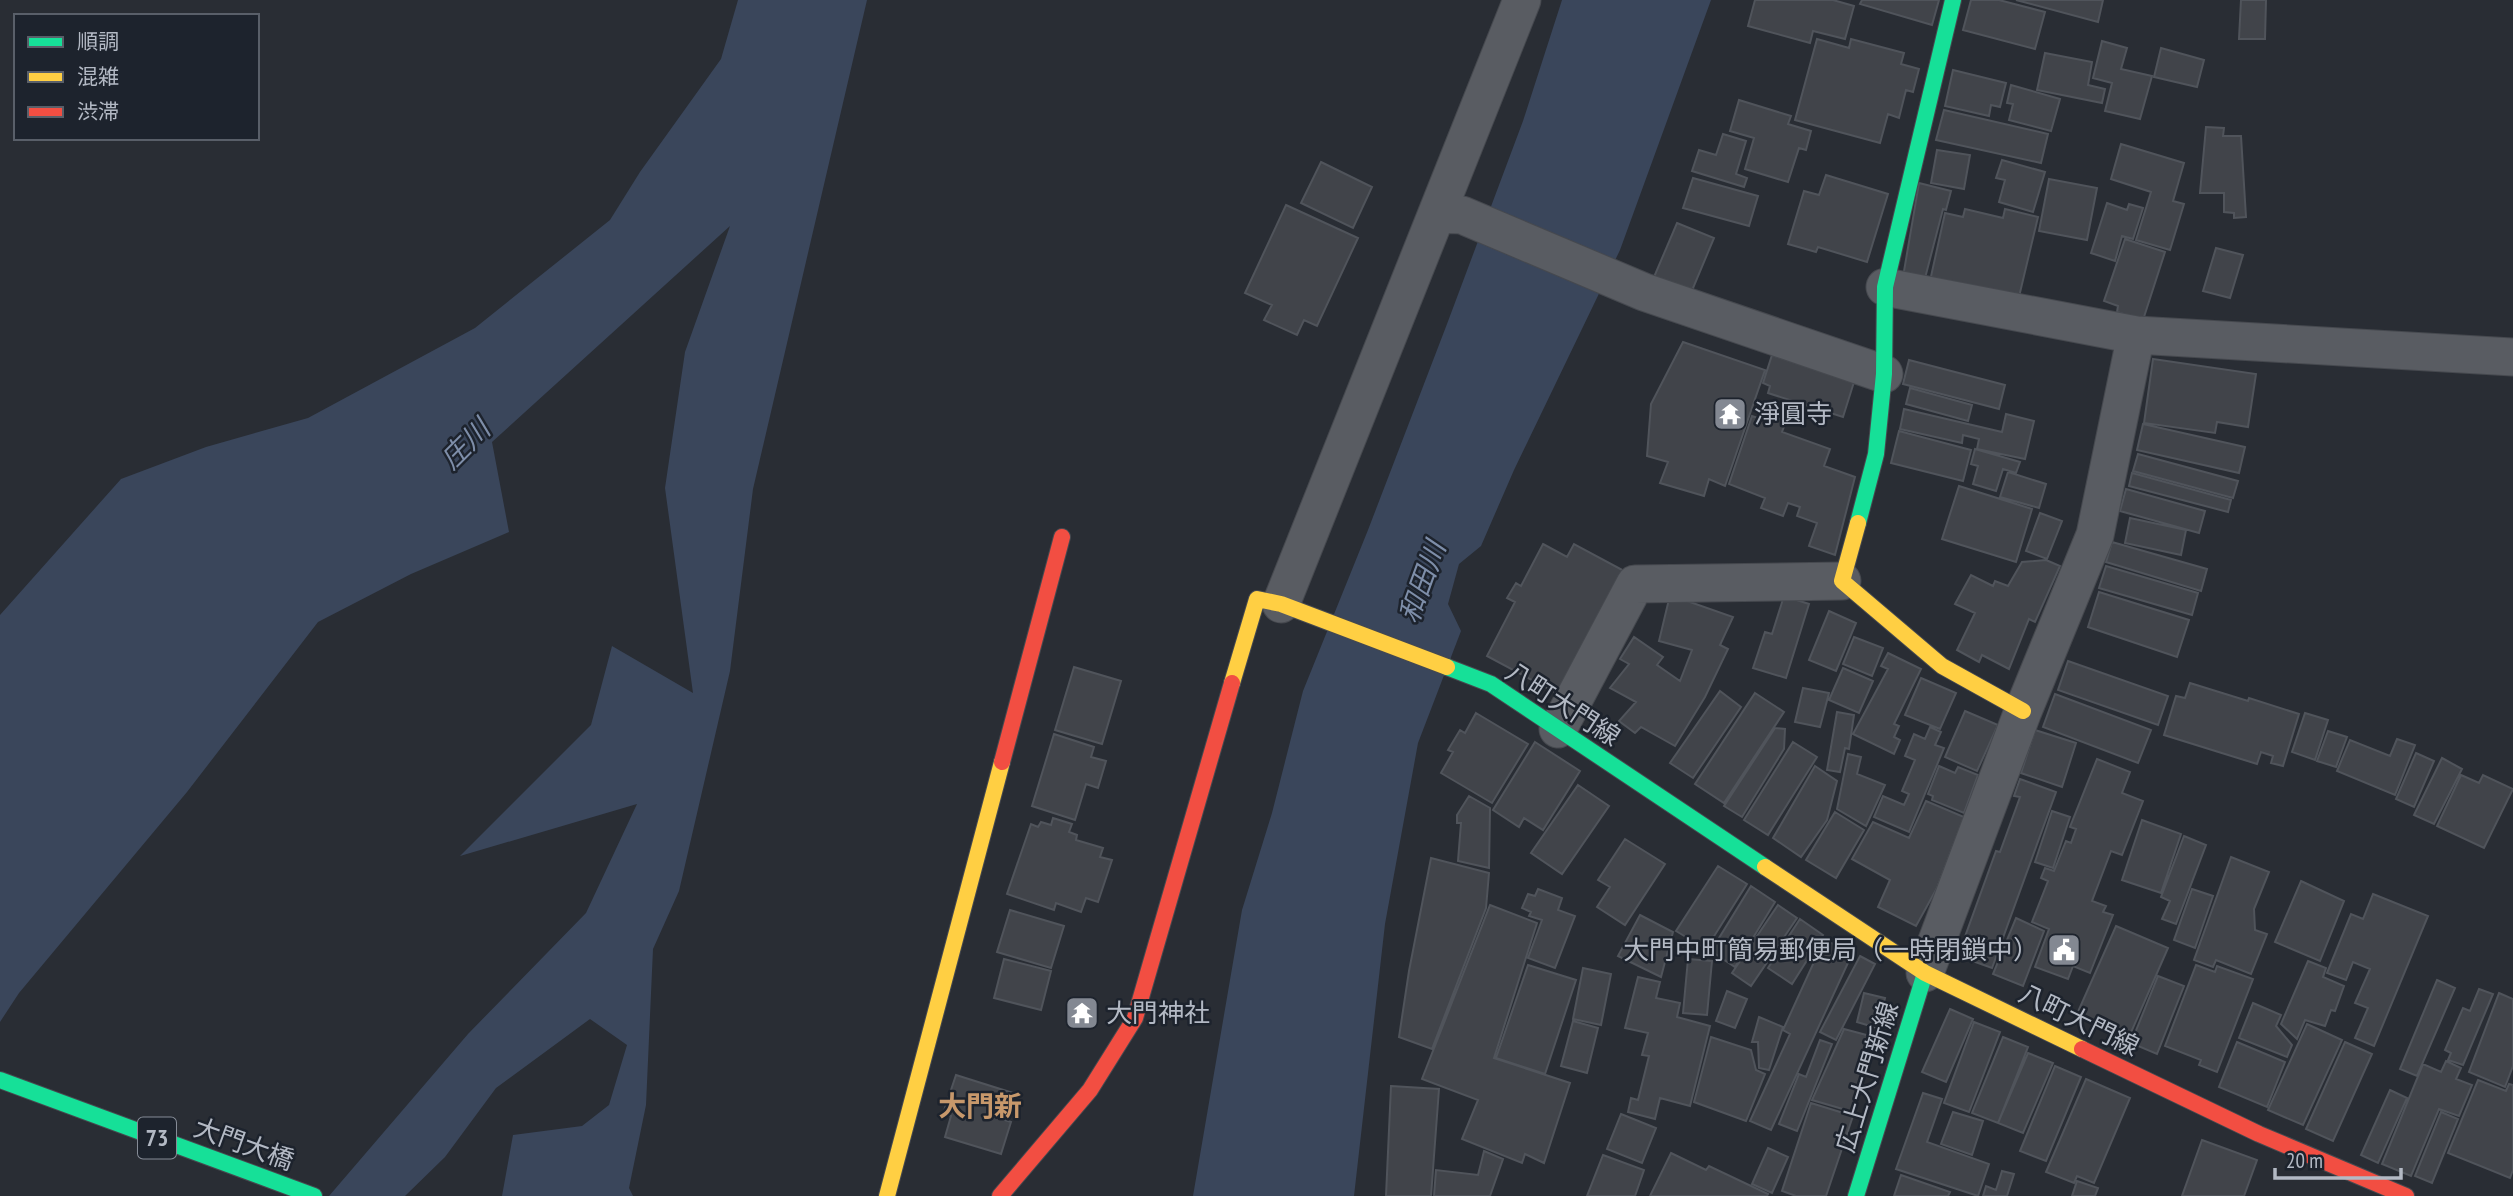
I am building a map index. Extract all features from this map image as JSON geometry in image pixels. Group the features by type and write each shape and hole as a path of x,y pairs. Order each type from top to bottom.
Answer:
{"main road":[{"path":"1953,0 1885,287 1884,374 1876,453 1842,581 1942,666 2023,710"},
{"path":"887,1196 1062,537"},
{"path":"1000,1196 1090,1090 1135,1018 1256,600 1281,604"},
{"name":"八町大門線","path":"1281,604 1491,684 1925,973 2259,1134 2406,1196"},
{"name":"広上大門新線","path":"1856,1196 1925,973"},
{"name":"大門大橋","path":"0,1080 314,1196"}],"street":[{"path":"1281,604 1450,214 1522,0"},
{"path":"1450,214 1644,292 1884,374"},
{"path":"1885,287 2136,335 2513,357"},
{"path":"1925,973 2023,710 2095,535 2136,335"},
{"path":"1559,729 1635,584 1842,581"}],"water":[{"name":"庄川","path":"738,0 867,0 753,489 730,671 679,891 653,949 646,1105 629,1188 633,1196 502,1196 513,1135 582,1126 609,1105 627,1045 590,1019 496,1088 445,1157 405,1196 329,1196 468,1034 586,913 637,804 460,856 591,725 612,646 693,693 665,488 685,352 730,226 492,442 509,532 411,574 318,622 187,792 19,993 0,1022 0,615 121,479 206,447 308,418 475,328 610,220 640,172 721,59"},
{"name":"和田川","path":"1562,0 1711,0 1620,250 1514,470 1481,546 1459,564 1448,604 1461,631 1418,743 1385,924 1354,1196 1193,1196 1242,910 1272,813 1303,691 1447,324 1523,121"}],"building":[{"path":"1755,0 1833,0 1854,6 1845,39 1813,31 1810,43 1748,26"},
{"path":"1862,0 1939,0 1932,25 1860,4"},
{"path":"1971,0 1999,0 2045,12 2035,49 1963,30"},
{"path":"2016,0 2103,0 2098,22"},
{"path":"2241,0 2266,0 2265,39 2239,39"},
{"path":"1817,39 1849,48 1851,39 1904,53 1901,64 1919,69 1913,92 1906,90 1899,118 1888,114 1880,143 1795,120"},
{"path":"2102,41 2127,48 2121,69 2152,76 2140,119 2105,111 2112,83 2093,78"},
{"path":"2161,48 2204,60 2197,87 2154,77"},
{"path":"2045,53 2092,62 2088,85 2105,89 2102,103 2037,90"},
{"path":"1953,70 2006,83 2000,107 1991,105 1989,116 1945,106"},
{"path":"2011,85 2060,99 2051,131 2009,120 2013,104 2007,103"},
{"path":"1739,100 1791,116 1788,124 1811,131 1806,150 1799,148 1788,182 1745,169 1754,138 1730,131"},
{"path":"1944,110 2048,134 2041,163 1936,140"},
{"path":"2206,127 2224,128 2223,136 2241,136 2246,217 2234,218 2234,213 2224,212 2224,193 2200,193"},
{"path":"1723,134 1746,141 1736,174 1747,178 1744,187 1692,171 1699,150 1716,155"},
{"path":"2121,144 2184,163 2173,201 2184,204 2170,250 2136,240 2151,192 2111,179"},
{"path":"1937,150 1970,155 1964,189 1931,183"},
{"path":"2002,160 2045,172 2033,212 1999,202 2005,180 1996,178"},
{"path":"1321,162 1372,187 1353,228 1301,203"},
{"path":"1826,175 1888,194 1867,262 1818,247 1816,252 1788,244 1804,191 1819,195"},
{"path":"1693,178 1758,196 1749,226 1683,208"},
{"path":"2049,179 2097,188 2087,240 2039,231"},
{"path":"1919,183 1951,191 1946,210 1943,209 1924,282 1903,277"},
{"path":"2107,203 2127,210 2129,204 2143,208 2133,239 2122,236 2115,261 2091,253"},
{"path":"1286,205 1358,238 1317,326 1304,320 1297,335 1264,320 1272,305 1245,293"},
{"path":"1965,209 2003,218 2005,209 2038,217 2018,301 1930,281 1945,213 1963,217"},
{"path":"1677,223 1714,238 1691,293 1654,277"},
{"path":"2125,239 2165,252 2143,320 2117,312 2118,306 2104,301"},
{"path":"2216,248 2243,255 2230,298 2203,291"},
{"path":"1683,342 1765,370 1725,486 1709,479 1704,496 1660,483 1668,462 1647,456 1651,404"},
{"path":"1772,355 1854,382 1843,417 1768,393 1770,386 1763,383"},
{"path":"2153,359 2256,374 2248,427 2217,422 2215,433 2144,423"},
{"path":"1909,360 2005,385 1999,409 1903,384"},
{"path":"1910,388 1972,405 1968,421 1906,404"},
{"path":"1904,409 2002,432 2006,414 2034,421 2025,459 1977,449 1979,439 1963,435 1962,443 1900,429"},
{"path":"1760,412 1786,421 1782,432 1830,449 1824,466 1855,477 1835,555 1809,546 1817,523 1797,516 1800,507 1788,503 1783,516 1761,508 1765,498 1729,484 1752,416 1758,418"},
{"path":"2143,424 2245,447 2239,473 2137,450"},
{"path":"1899,431 1971,450 1963,481 1891,463"},
{"path":"1975,449 2020,462 2016,473 2003,469 1996,491 1973,484 1978,466 1971,464"},
{"path":"2138,454 2238,481 2233,498 2133,471"},
{"path":"2008,472 2046,484 2039,508 2000,497"},
{"path":"2132,473 2231,500 2228,512 2129,486"},
{"path":"1959,486 2032,509 2016,562 1942,539"},
{"path":"2126,489 2205,511 2199,533 2120,511"},
{"path":"2040,513 2062,521 2047,559 2026,551"},
{"path":"2130,518 2186,530 2181,555 2125,543"},
{"path":"2112,542 2207,569 2201,591 2106,562"},
{"path":"1543,544 1567,557 1574,544 1626,572 1560,695 1487,656 1515,602 1507,598 1516,583 1521,586"},
{"path":"2046,560 2060,566 2035,622 2029,619 2009,669 1982,655 1979,662 1957,650 1975,613 1955,604 1971,575 1993,586 1995,581 2008,586 2022,562"},
{"path":"2106,566 2198,593 2192,615 2099,588"},
{"path":"2099,592 2189,620 2177,657 2088,627"},
{"path":"1670,595 1733,617 1720,645 1728,649 1705,697 1675,746 1641,727 1635,733 1619,721 1636,702 1610,688 1629,664 1620,659 1634,637 1663,657 1657,665 1680,681 1692,650 1659,641"},
{"path":"1784,596 1809,604 1786,678 1753,668 1765,632 1772,634"},
{"path":"1829,611 1856,623 1836,671 1809,660"},
{"path":"1854,637 1883,648 1872,676 1843,664"},
{"path":"1888,653 1921,669 1894,724 1899,726 1894,737 1900,740 1894,754 1853,734 1888,669 1881,666"},
{"path":"2068,661 2168,696 2158,725 2058,690"},
{"path":"1074,667 1121,681 1102,744 1055,730"},
{"path":"1843,668 1873,681 1859,713 1829,700"},
{"path":"1921,678 1956,693 1940,729 1905,715"},
{"path":"2190,683 2299,714 2283,766 2271,763 2273,756 2261,752 2257,764 2164,735 2176,696 2185,698"},
{"path":"1803,688 1829,693 1820,727 1795,722"},
{"path":"1720,691 1741,707 1693,778 1670,763"},
{"path":"1755,693 1784,712 1724,803 1695,784"},
{"path":"2055,694 2151,730 2138,763 2043,727"},
{"path":"1965,711 1998,725 1977,771 1945,757"},
{"path":"1837,712 1854,715 1849,749 1845,748 1840,772 1827,770"},
{"path":"1476,713 1528,744 1492,803 1441,773 1453,752 1448,750 1460,730 1465,733"},
{"path":"2305,713 2328,720 2315,760 2292,752"},
{"path":"1930,727 1941,732 1935,745 1944,748 1909,832 1874,817 1883,796 1904,805 1909,794 1902,791 1915,760 1905,756 1914,734 1925,739"},
{"path":"1775,728 1785,729 1784,749 1742,817 1724,806"},
{"path":"2035,730 2076,743 2062,787 2021,773"},
{"path":"2328,731 2347,737 2336,767 2317,761"},
{"path":"1054,734 1094,747 1091,757 1106,761 1098,788 1086,784 1075,820 1032,806"},
{"path":"2397,739 2415,745 2395,795 2337,771 2350,740 2390,756"},
{"path":"1535,742 1580,771 1543,830 1524,818 1519,827 1493,810"},
{"path":"1793,742 1817,757 1768,835 1744,820"},
{"path":"2416,753 2434,761 2414,807 2396,799"},
{"path":"1848,754 1861,757 1857,774 1885,785 1866,826 1837,809"},
{"path":"2442,758 2462,769 2434,824 2414,815"},
{"path":"2097,759 2130,772 2122,793 2143,801 2122,855 2111,851 2092,901 2106,906 2103,912 2113,915 2090,973 2073,966 2068,979 2035,967 2049,929 2032,922 2048,881 2041,878 2045,868 2054,871 2066,841 2071,843 2076,829 2070,827"},
{"path":"1815,766 1837,781 1827,820 1801,857 1773,838"},
{"path":"1939,766 1955,773 1958,767 1978,775 1964,813 1932,800 1933,796 1928,794"},
{"path":"2461,775 2479,783 2483,775 2513,789 2484,848 2437,826"},
{"path":"2020,779 2056,792 1992,968 1958,956 1996,851 2000,852 2020,797 2014,796"},
{"path":"1578,785 1609,806 1562,874 1531,853"},
{"path":"1469,796 1490,808 1489,868 1458,861 1461,823 1457,823 1457,815"},
{"path":"1926,801 1964,817 1937,888 1916,926 1878,907 1890,880 1852,859 1873,822 1909,838"},
{"path":"2052,811 2070,817 2053,868 2035,862"},
{"path":"1835,812 1864,830 1836,878 1806,860"},
{"path":"1053,818 1072,824 1069,832 1077,835 1076,840 1103,848 1100,857 1112,860 1098,902 1086,898 1081,912 1056,903 1054,910 1007,894 1031,824 1038,827 1041,822 1051,825"},
{"path":"2142,820 2181,834 2161,893 2122,880"},
{"path":"2184,836 2206,845 2176,924 2162,919 2170,901 2161,897"},
{"path":"1625,839 1665,864 1625,925 1597,907 1610,887 1598,880"},
{"path":"2231,857 2269,872 2254,909 2255,930 2267,934 2251,974 2216,960 2213,967 2194,960"},
{"path":"1431,858 1489,873 1486,908 1432,1049 1399,1037"},
{"path":"1718,866 1747,884 1706,949 1676,931"},
{"path":"2301,881 2344,901 2320,961 2275,942"},
{"path":"1751,886 1775,902 1735,967 1711,951"},
{"path":"1538,889 1562,898 1558,910 1575,916 1555,968 1528,958 1542,920 1529,916 1531,912 1522,908 1528,894 1535,896"},
{"path":"2192,889 2213,896 2195,948 2174,940"},
{"path":"2373,894 2428,916 2374,1046 2355,1038 2368,1008 2355,1003 2370,969 2353,962 2346,980 2327,973 2351,914 2363,919"},
{"path":"1490,905 1537,923 1494,1058 1570,1083 1544,1163 1525,1154 1522,1163 1462,1139 1478,1100 1422,1079"},
{"path":"1778,905 1797,918 1751,986 1732,973"},
{"path":"1010,910 1064,926 1051,968 997,952"},
{"path":"1640,915 1673,932 1661,977 1618,956"},
{"path":"2016,918 2044,931 2023,986 1993,974"},
{"path":"1800,919 1823,935 1792,984 1768,968"},
{"path":"2116,926 2168,948 2129,1037 2077,1014"},
{"path":"1824,940 1853,952 1771,1130 1750,1121 1790,1034 1783,1030"},
{"path":"1860,956 1875,964 1836,1040 1820,1032"},
{"path":"1004,959 1051,971 1041,1010 994,998"},
{"path":"1688,959 1712,961 1707,1015 1683,1013"},
{"path":"2308,961 2326,968 2323,977 2344,986 2335,1011 2331,1010 2325,1026 2305,1020 2297,1039 2281,1024"},
{"path":"1528,965 1576,980 1545,1074 1496,1058"},
{"path":"2196,965 2215,972 2217,966 2253,979 2217,1072 2199,1065 2201,1060 2165,1046"},
{"path":"1583,968 1611,974 1601,1025 1573,1019"},
{"path":"2158,976 2184,986 2157,1054 2131,1043"},
{"path":"1638,977 1660,982 1656,998 1680,1003 1677,1017 1710,1026 1690,1106 1660,1098 1655,1119 1628,1112 1631,1098 1638,1100 1649,1056 1642,1055 1648,1033 1625,1028"},
{"path":"2437,980 2455,988 2417,1076 2400,1069"},
{"path":"2479,989 2493,994 2463,1065 2448,1060 2451,1053 2445,1050 2463,1008 2470,1011"},
{"path":"1727,991 1747,999 1735,1028 1716,1021"},
{"path":"1864,993 1885,998 1877,1028 1857,1022"},
{"path":"2499,993 2513,999 2513,1066 2505,1087 2469,1072"},
{"path":"2253,1003 2281,1015 2276,1026 2292,1045 2287,1057 2239,1038"},
{"path":"1950,1009 1973,1019 1946,1082 1922,1072"},
{"path":"1759,1017 1783,1027 1769,1070 1759,1068 1758,1042 1752,1042"},
{"path":"1573,1021 1598,1028 1587,1073 1561,1066"},
{"path":"1974,1022 2000,1032 1969,1112 1944,1103"},
{"path":"2307,1024 2342,1040 2303,1125 2268,1110"},
{"path":"1844,1029 1874,1037 1853,1112 1812,1100"},
{"path":"1711,1037 1751,1050 1756,1070 1765,1074 1746,1121 1694,1102"},
{"path":"2003,1037 2028,1047 1998,1123 1972,1113"},
{"path":"1820,1040 1832,1044 1797,1131 1779,1124 1799,1074 1806,1077"},
{"path":"2237,1042 2285,1062 2267,1107 2219,1087"},
{"path":"2345,1042 2372,1054 2333,1141 2306,1129"},
{"path":"2028,1053 2053,1063 2023,1133 1998,1123"},
{"path":"2446,1061 2461,1068 2456,1079 2472,1085 2459,1116 2439,1109 2411,1176 2382,1164 2423,1064 2441,1072"},
{"path":"2055,1066 2081,1077 2046,1161 2020,1151"},
{"path":"956,1075 1013,1093 1005,1120 1011,1122 1001,1154 945,1137 951,1116 943,1114"},
{"path":"2086,1079 2130,1098 2094,1183 2077,1176 2074,1183 2046,1172"},
{"path":"2478,1080 2506,1091 2509,1084 2513,1085 2513,1170 2510,1178 2448,1153"},
{"path":"1391,1086 1439,1089 1431,1196 1386,1196"},
{"path":"2390,1090 2407,1098 2378,1163 2361,1155"},
{"path":"1923,1093 1942,1099 1927,1142 1989,1164 1978,1196 1896,1169"},
{"path":"1811,1103 1853,1116 1826,1196 1796,1196 1782,1191"},
{"path":"1953,1112 1983,1121 1972,1155 1941,1144"},
{"path":"2441,1112 2458,1119 2432,1183 2415,1176"},
{"path":"1621,1114 1656,1128 1642,1163 1607,1149"},
{"path":"2202,1140 2257,1160 2244,1196 2182,1196"},
{"path":"1768,1148 1788,1157 1772,1193 1752,1184"},
{"path":"1484,1151 1503,1159 1490,1196 1434,1196 1436,1170 1478,1175"},
{"path":"1671,1153 1706,1170 1709,1166 1768,1194 1650,1196"},
{"path":"1603,1155 1644,1170 1635,1196 1587,1196"},
{"path":"2002,1171 2014,1174 2007,1196 1983,1196 1986,1186 1996,1190"},
{"path":"1901,1175 1950,1192 1948,1196 1894,1196"},
{"path":"2077,1181 2098,1188 2095,1196 2072,1196"}],"traffic: fast":[{"path":"1858,523 1876,454 1884,374 1885,287 1953,0"},
{"path":"1447,667 1491,684 1765,867"},
{"path":"1856,1196 1925,973"},
{"path":"0,1080 314,1196"}],"traffic: slow":[{"path":"1858,523 1842,581 1942,666 2023,711"},
{"path":"1232,683 1257,599 1281,604 1447,667"},
{"path":"887,1196 1002,762"},
{"path":"1765,867 1925,973 2082,1049"}],"traffic: jam":[{"path":"1002,762 1062,537"},
{"path":"1000,1196 1090,1090 1135,1018 1232,683"},
{"path":"2082,1049 2259,1134 2406,1196"}],"place":[{"name":"淨圓寺","path":"1730,414"},
{"name":"大門中町簡易郵便局（一時閉鎖中）","path":"2064,950"},
{"name":"大門神社","path":"1082,1013"}],"district":[{"name":"大門新","path":"980,1106"}]}
